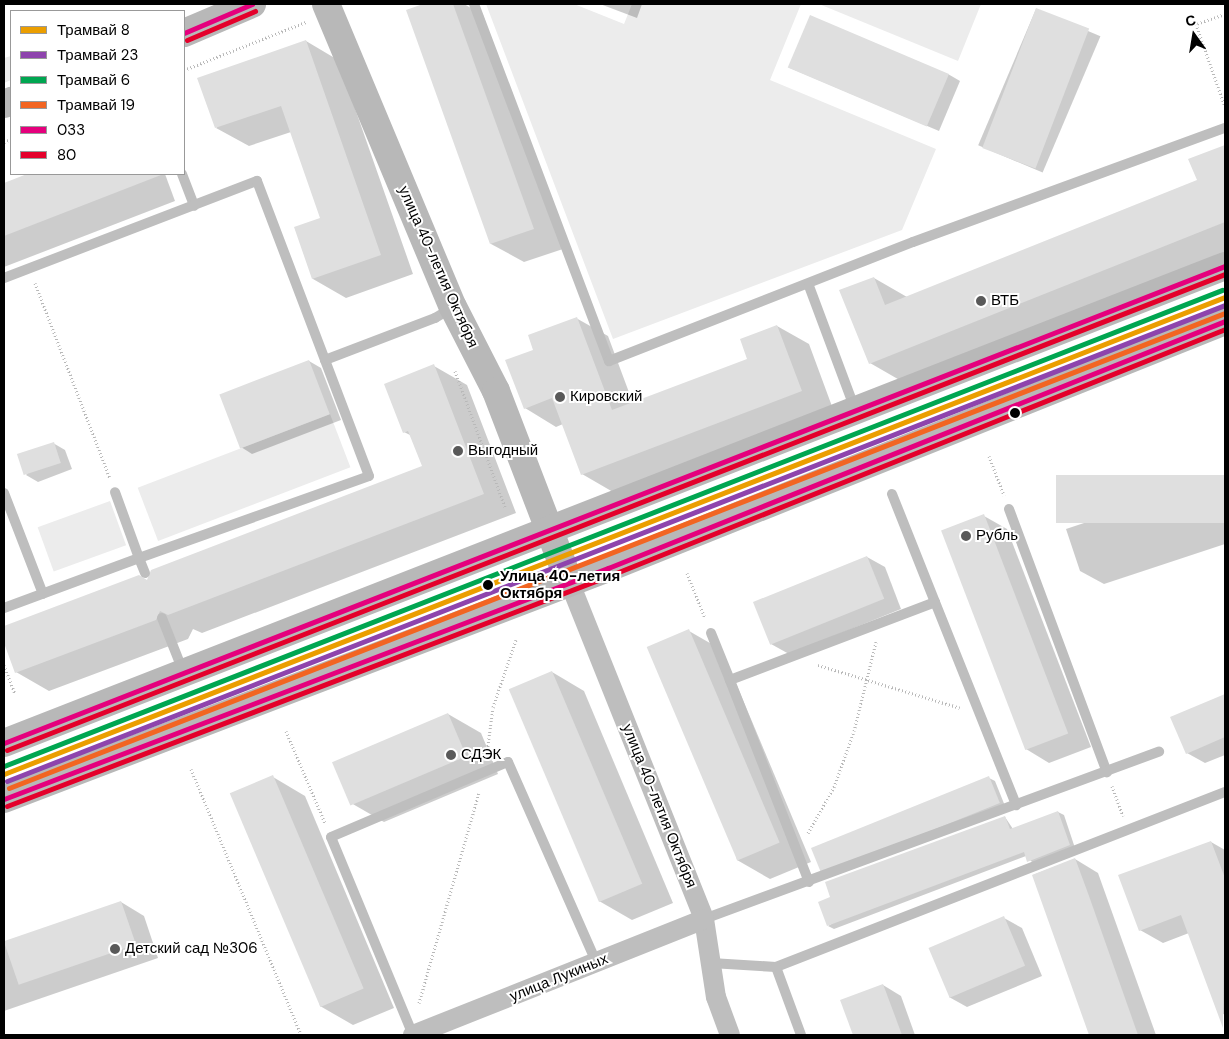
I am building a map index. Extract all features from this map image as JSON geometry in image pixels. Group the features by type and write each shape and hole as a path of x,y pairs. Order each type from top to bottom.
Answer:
{"main road":[{"path":"185,33 252,4"},
{"name":"улица 40-летия Октября","path":"321,11 453,307 496,391 569,582"},
{"path":"4,743 1225,266"},
{"path":"4,799 569,582 1225,321"}],"street":[{"name":"улица 40-летия Октября","path":"569,582 704,919 716,997 730,1035"},
{"name":"улица Лукиных","path":"413,1033 597,964 704,919"}],"lane":[{"path":"474,4 609,361 809,286 913,242 1225,128"},
{"path":"182,175 194,206"},
{"path":"4,278 257,181 369,476 4,608"},
{"path":"809,286 856,410"},
{"path":"325,360 435,318 453,307"},
{"path":"115,492 145,573"},
{"path":"4,493 43,594"},
{"path":"892,494 1016,805"},
{"path":"1009,509 1107,772"},
{"path":"730,680 934,602"},
{"path":"162,618 184,672"},
{"path":"711,633 809,882"},
{"path":"704,919 1159,752"},
{"path":"413,1033 332,837 508,762 597,964"},
{"path":"711,963 776,967 1225,792"},
{"path":"776,967 801,1035"}],"path":[{"path":"185,70 321,11"},
{"path":"1225,14 1196,24 1225,107"},
{"path":"29,269 115,492"},
{"path":"989,456 1009,509"},
{"path":"687,573 711,633"},
{"path":"797,853 834,786 854,731 881,622"},
{"path":"413,1033 485,772 493,707 516,640"},
{"path":"791,657 980,714"},
{"path":"4,665 15,694"},
{"path":"286,731 332,837"},
{"path":"191,769 300,1035"},
{"path":"1107,772 1128,830"}],"shaded area":[{"path":"486,4 574,4 624,24 632,4 801,4 770,80 936,149 902,230 613,339"},
{"path":"819,4 981,4 958,61"},
{"path":"10,56 10,80 4,83 4,58"},
{"path":"330,414 350,467 158,541 138,488"},
{"path":"110,501 126,545 54,572 38,527"}],"building":[{"path":"423,4 453,4 534,229 490,244 406,10"},
{"path":"1036,8 1089,28 1035,168 982,148"},
{"path":"810,15 949,74 927,126 788,67"},
{"path":"306,40 381,255 312,279 294,227 320,218 281,106 215,128 197,78"},
{"path":"1225,145 1225,222 869,364 839,290 874,277 885,305 1197,180 1188,159"},
{"path":"24,175 161,175 4,236 4,183"},
{"path":"577,317 612,410 747,359 740,339 777,325 802,391 581,475 552,398 524,409 505,360 533,350 528,335"},
{"path":"309,360 330,414 240,449 219,394"},
{"path":"434,364 484,494 168,615 160,611 156,620 15,673 4,643 4,626 139,575 147,580 151,570 422,466 408,431 403,433 384,384"},
{"path":"54,442 61,463 24,475 17,454"},
{"path":"1056,475 1225,475 1225,523 1056,523"},
{"path":"984,514 1068,733 1025,750 941,530"},
{"path":"867,556 884,599 770,645 753,602"},
{"path":"689,629 780,843 737,861 647,647"},
{"path":"552,671 642,884 599,902 509,689"},
{"path":"1225,694 1225,737 1186,754 1170,717"},
{"path":"448,713 466,756 350,805 332,762"},
{"path":"273,775 364,989 320,1007 230,793"},
{"path":"989,776 1000,803 822,875 811,848"},
{"path":"1058,811 1070,845 1027,862 1024,852 827,926 818,902 830,897 825,882 1005,816 1010,829"},
{"path":"1211,841 1225,878 1223,1028 1181,915 1139,931 1118,875"},
{"path":"1075,858 1138,1035 1089,1035 1032,875"},
{"path":"121,901 136,944 19,985 4,941"},
{"path":"1004,916 1025,966 950,998 929,948"},
{"path":"883,984 902,1035 853,1035 840,1000"}],"tram line":[{"name":"6","path":"4,766 1222,290"},
{"name":"8","path":"4,774 1225,297"},
{"name":"23","path":"7,781 1225,305"},
{"name":"19","path":"9,788 1225,313"}],"transit line":[{"name":"033","path":"185,33 252,4"},
{"name":"80","path":"187,40 255,11"},
{"name":"033","path":"4,743 1225,266"},
{"name":"80","path":"7,750 1225,274"},
{"name":"033","path":"4,799 608,568 1225,321"},
{"name":"80","path":"7,806 611,575 1225,329"}],"place":[{"name":"ВТБ","path":"981,301"},
{"name":"Кировский","path":"560,397"},
{"name":"Выгодный","path":"458,451"},
{"name":"Рубль","path":"966,536"},
{"name":"Улица 40-летия Октября","path":"488,585"},
{"name":"СДЭК","path":"451,755"},
{"name":"Детский сад №306","path":"115,949"}]}
